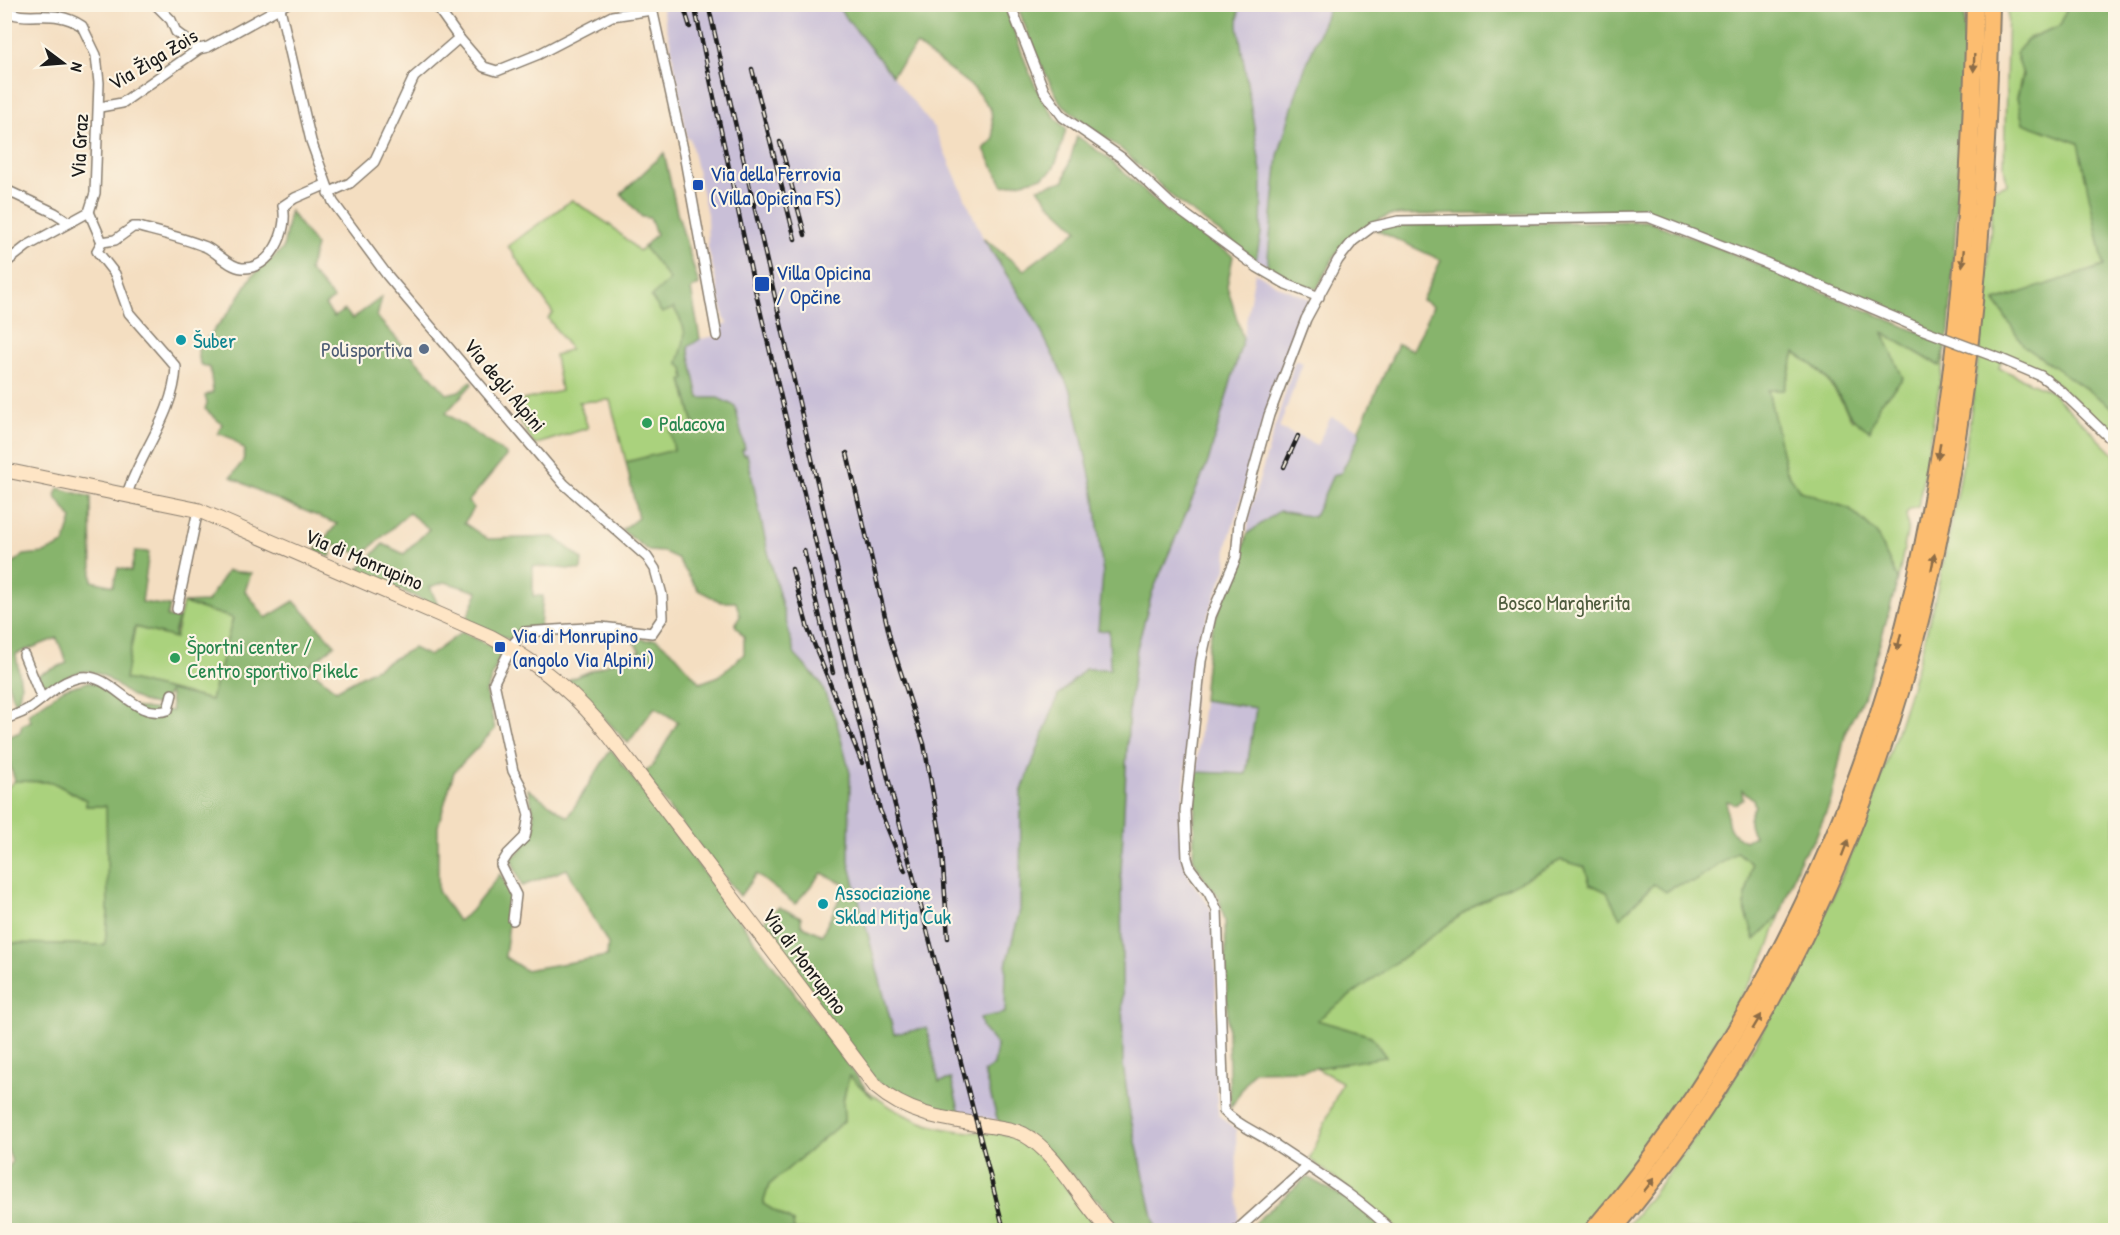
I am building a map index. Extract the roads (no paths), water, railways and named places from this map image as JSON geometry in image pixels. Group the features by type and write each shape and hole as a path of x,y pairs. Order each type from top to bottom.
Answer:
{"highway":[{"path":"1593,1230 1691,1102 1762,986 1798,918 1829,849 1894,664 1931,500 1951,373 1968,199 1976,4"},
{"path":"1613,1230 1705,1107 1776,992 1842,856 1907,670 1928,585 1967,372 1982,195 1991,4"}],"main road":[{"name":"Via di Monrupino","path":"4,470 198,510 467,626 511,648 567,688 593,714 876,1087 899,1104 923,1114 1022,1134 1034,1142 1069,1179 1087,1206 1109,1230"}],"street":[{"path":"5,10 8,4"},
{"path":"155,4 171,20 176,32 199,49"},
{"path":"435,4 459,38 484,67 497,71 539,54 603,20 636,8 651,7 682,145 717,336"},
{"path":"1010,4 1044,91 1063,117 1122,158 1171,204 1257,267 1286,284 1318,297"},
{"name":"Via Žiga Zois","path":"100,107 122,103 199,49 208,47 282,6"},
{"name":"Via degli Alpini","path":"282,6 311,141 327,189 350,227 387,275 564,483 647,557 655,569 661,588 663,617 652,633 618,627 541,629 521,633 511,648"},
{"name":"Via Graz","path":"5,10 20,16 57,15 82,26 96,55 100,107 95,139 95,193 89,212"},
{"path":"99,246 115,240 133,227 139,227 183,238 216,252 234,266 247,268 263,260 280,241 284,225 283,207 295,198 350,183 375,162 414,77 459,38"},
{"path":"4,189 69,222"},
{"path":"4,264 18,252 89,212 99,246 115,274 129,313 176,367 172,391 159,429 127,494"},
{"path":"1391,1230 1370,1211 1224,1111 1219,922 1214,901 1190,868 1187,858 1185,811 1201,661 1211,616 1236,558 1239,522 1269,415 1302,327 1347,248 1359,235 1379,224 1414,220 1648,217 2041,376 2070,399 2115,444"},
{"path":"177,609 198,510"},
{"path":"511,648 494,688 513,771 521,786 529,815 525,837 508,854 501,865 516,895 513,920"},
{"path":"24,655 42,699"},
{"path":"4,719 27,710 60,686 82,677 104,681 130,702 153,710 168,710 172,694"},
{"path":"1237,1230 1307,1167"}],"railway":[{"path":"683,4 690,27"},
{"path":"694,4 754,285 880,810 905,871"},
{"path":"708,4 859,665 1004,1230"},
{"path":"752,69 795,239"},
{"path":"780,142 805,235"},
{"path":"1284,467 1298,436"},
{"path":"847,453 891,642 924,744 941,838 948,938"},
{"path":"804,550 833,673"},
{"path":"792,569 808,629 862,763"}],"place":[{"name":"Via della Ferrovia (Villa Opicina FS)","path":"698,185"},
{"name":"Villa Opicina / Opčine","path":"762,284"},
{"name":"Šuber","path":"181,340"},
{"name":"Polisportiva","path":"424,349"},
{"name":"Palacova","path":"647,423"},
{"name":"Via di Monrupino (angolo Via Alpini)","path":"500,647"},
{"name":"Športni center / Centro sportivo Pikelc","path":"175,658"},
{"name":"Associazione Sklad Mitja Čuk","path":"823,904"}],"park label":[{"name":"Bosco Margherita","path":"1564,602"}]}
